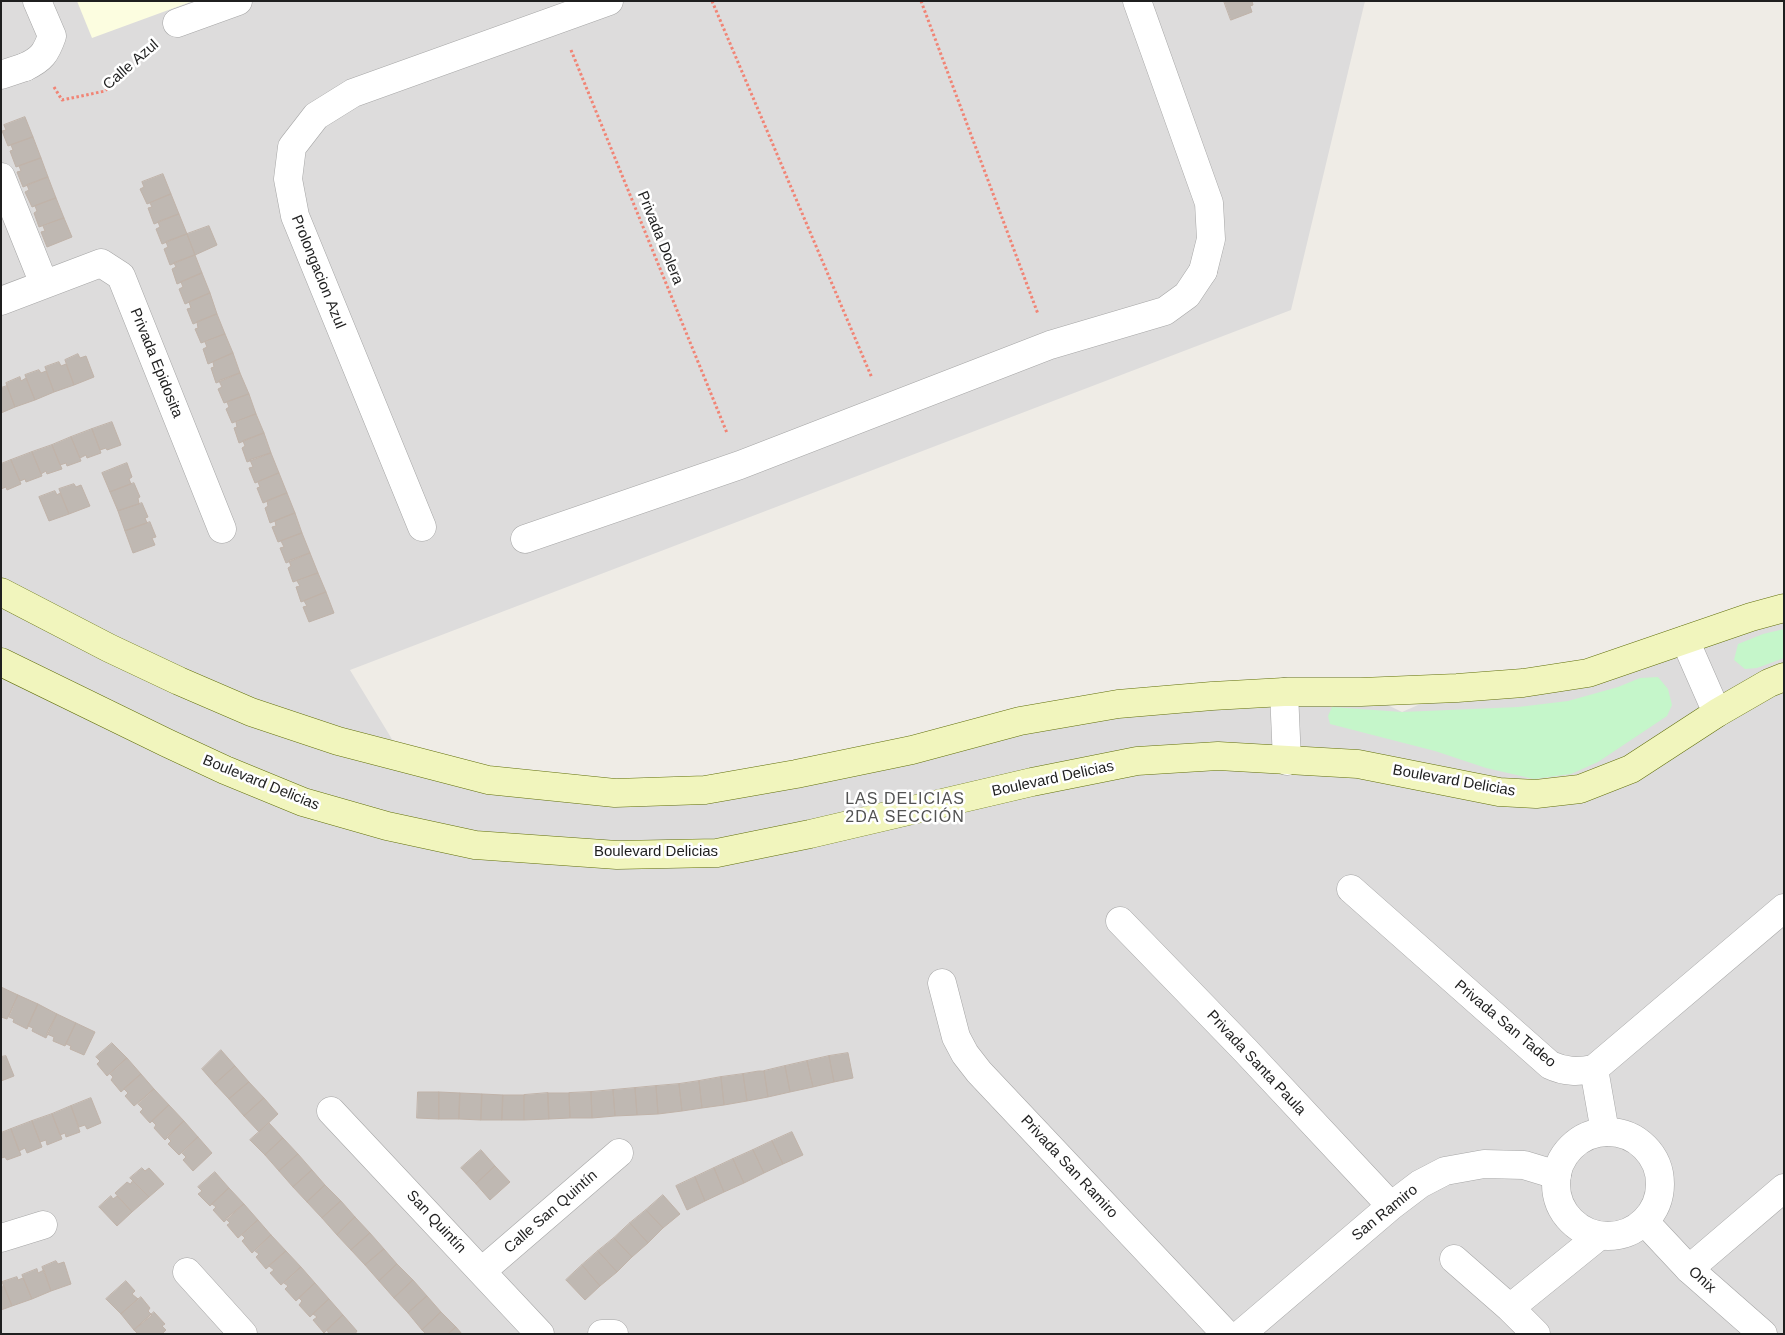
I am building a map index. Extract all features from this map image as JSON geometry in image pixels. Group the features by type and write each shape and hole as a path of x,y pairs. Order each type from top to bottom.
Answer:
{"main road":[{"path":"1,592 179,682 251,712 338,742 488,780 615,794 706,790 751,782 912,750 1020,721 1118,704 1284,692 1362,692 1458,688 1522,683 1588,674 1784,608"},
{"name":"Boulevard Delicias","path":"1,662 225,770 304,802 387,826 474,845 617,855 717,854 1032,782 1137,761 1218,756 1358,764 1499,792 1536,794 1580,789 1631,769 1717,713 1769,683 1784,677"}],"street":[{"path":"21,68 46,51 52,36 37,1"},
{"path":"178,23 238,1"},
{"name":"Prolongacion Azul","path":"422,527 294,216 288,179 292,147 316,116 353,93 609,1"},
{"path":"525,539 740,465 1050,345 1165,311 1187,296 1203,271 1211,239 1209,203 1137,1"},
{"path":"1,177 44,284"},
{"name":"Privada Epidosita","path":"1,301 101,263 121,276 222,529"},
{"path":"1685,640 1717,713"},
{"path":"1284,692 1287,761"},
{"name":"Privada San Tadeo","path":"1352,889 1550,1065 1572,1072 1594,1069"},
{"path":"1606,1132 1594,1069 1784,908"},
{"name":"Privada Santa Paula","path":"1120,921 1246,1050 1391,1206"},
{"name":"Privada San Ramiro","path":"942,983 956,1036 965,1054 979,1072 1226,1334"},
{"name":"San Quintín","path":"331,1111 540,1334"},
{"path":"1606,1132 1623,1134 1640,1143 1652,1156 1659,1172 1660,1190 1655,1207 1645,1222 1631,1231 1616,1236 1599,1236 1583,1230 1570,1220 1561,1207 1556,1191 1557,1174 1562,1159 1572,1146 1588,1137 1606,1132"},
{"name":"Calle San Quintín","path":"482,1271 619,1153"},
{"name":"San Ramiro","path":"1241,1334 1391,1206 1420,1184 1445,1171 1484,1164 1524,1165 1557,1174"},
{"path":"1690,1269 1784,1188"},
{"name":"Onix","path":"1645,1222 1690,1269 1763,1334"},
{"path":"1,1238 43,1225"},
{"path":"1510,1308 1599,1236"},
{"path":"1454,1259 1510,1308 1536,1334"},
{"path":"188,1272 243,1334"},
{"path":"602,1334 614,1334"}],"path":[{"path":"712,1 885,409"},
{"path":"921,1 1050,345"},
{"name":"Privada Dolera","path":"558,20 740,465"},
{"name":"Calle Azul","path":"21,68 62,100 105,91 178,23"}],"shaded area":[{"path":"1,1 1365,1 1291,310 350,670 404,759 615,793 1284,692 1332,707 1361,692 1402,712 1457,688 1523,683 1784,608 1784,1334 1,1334"},
{"path":"77,1 193,1 92,38"}],"green space":[{"path":"1784,629 1784,658 1757,668 1745,669 1734,660 1738,644 1763,634"},
{"path":"1658,677 1668,689 1672,705 1667,716 1598,762 1571,774 1534,779 1486,768 1435,751 1330,724 1328,716 1332,707 1402,712 1518,707 1568,701 1618,687 1640,678"}],"building":[{"path":"1224,1 1252,1 1253,5 1250,6 1252,12 1231,20"},
{"path":"25,117 33,137 8,146 2,131 6,130 4,125"},
{"path":"33,137 41,158 16,167 10,151 13,150 11,145"},
{"path":"41,158 48,177 23,187 17,172 21,171 19,166"},
{"path":"163,174 171,194 147,204 140,189 144,187 142,182"},
{"path":"48,177 56,198 32,207 25,192 29,190 27,185"},
{"path":"171,194 179,214 154,224 148,208 152,207 150,203"},
{"path":"56,198 64,218 39,227 34,213 37,211 35,206"},
{"path":"179,214 187,234 162,244 156,229 160,227 158,222"},
{"path":"64,218 72,237 47,247 41,232 45,231 43,226"},
{"path":"209,226 217,245 195,255 187,234"},
{"path":"187,234 195,255 170,265 164,249 168,247 166,242"},
{"path":"195,255 202,273 177,284 172,269 176,267 174,263"},
{"path":"202,273 210,293 185,304 179,289 183,287 181,282"},
{"path":"210,293 217,314 193,324 187,309 191,308 189,302"},
{"path":"217,314 225,334 201,343 195,329 198,328 197,322"},
{"path":"225,334 233,353 208,364 203,349 207,347 205,342"},
{"path":"233,353 240,373 216,383 211,368 214,367 213,362"},
{"path":"78,354 80,358 86,356 94,377 74,385 65,360"},
{"path":"59,362 61,366 66,364 74,385 54,392 45,367"},
{"path":"39,370 41,373 46,371 54,392 35,400 25,375"},
{"path":"240,373 249,394 224,403 218,389 222,387 219,381"},
{"path":"20,377 21,381 26,378 35,400 15,407 6,383"},
{"path":"7,386 15,407 1,413 1,388"},
{"path":"249,394 256,414 232,423 226,409 229,407 227,402"},
{"path":"256,414 264,433 239,443 234,428 237,427 236,422"},
{"path":"112,422 121,445 107,450 106,448 100,450 92,429"},
{"path":"92,429 101,453 87,458 86,455 80,458 71,437"},
{"path":"264,433 271,453 247,462 242,448 245,446 243,441"},
{"path":"71,437 81,461 67,466 66,463 60,465 52,445"},
{"path":"52,445 62,469 47,474 46,471 41,474 32,452"},
{"path":"32,452 42,476 26,482 25,479 20,481 11,460"},
{"path":"271,453 279,473 255,483 249,468 253,467 250,460"},
{"path":"11,460 21,484 7,490 6,487 1,489 1,464"},
{"path":"127,463 132,477 129,479 131,484 110,492 102,473"},
{"path":"279,473 287,493 263,503 257,488 260,487 258,482"},
{"path":"134,483 140,497 138,498 139,504 118,511 110,492"},
{"path":"74,484 76,487 81,485 90,506 69,514 59,489"},
{"path":"55,491 57,495 60,493 69,514 49,521 39,497"},
{"path":"287,493 295,513 270,523 265,508 268,506 267,501"},
{"path":"142,503 148,517 145,518 147,523 125,531 118,511"},
{"path":"295,513 302,533 278,542 272,527 276,526 275,521"},
{"path":"150,522 156,537 152,538 155,545 133,553 125,531"},
{"path":"302,533 310,553 286,563 280,548 284,547 281,541"},
{"path":"310,553 318,573 293,582 288,568 291,566 289,561"},
{"path":"318,573 326,592 301,602 296,587 300,586 297,581"},
{"path":"326,592 334,613 309,622 303,607 307,606 304,601"},
{"path":"1,987 18,995 7,1019 1,1017"},
{"path":"18,995 38,1004 27,1029 13,1022 14,1019 9,1017"},
{"path":"38,1004 57,1014 46,1038 32,1031 33,1028 28,1026"},
{"path":"57,1014 76,1023 65,1046 53,1041 54,1037 47,1034"},
{"path":"76,1023 95,1032 84,1055 70,1049 71,1046 66,1044"},
{"path":"112,1043 127,1058 107,1076 97,1064 100,1061 96,1057"},
{"path":"221,1050 235,1066 215,1084 202,1069"},
{"path":"848,1053 853,1078 834,1082 829,1056"},
{"path":"6,1056 14,1076 1,1081 1,1057"},
{"path":"829,1056 834,1082 813,1087 807,1061"},
{"path":"127,1058 141,1074 121,1092 111,1080 113,1077 110,1074"},
{"path":"807,1061 813,1087 790,1092 785,1066"},
{"path":"235,1066 249,1082 229,1099 215,1084"},
{"path":"785,1066 790,1092 768,1097 764,1071"},
{"path":"764,1071 768,1097 747,1101 743,1074"},
{"path":"141,1074 154,1089 134,1106 125,1096 128,1093 124,1089"},
{"path":"743,1074 747,1101 724,1105 721,1077"},
{"path":"721,1077 724,1105 702,1108 699,1081"},
{"path":"699,1081 702,1108 682,1111 679,1084"},
{"path":"249,1082 264,1098 244,1116 229,1099"},
{"path":"679,1084 682,1111 658,1114 656,1086"},
{"path":"656,1086 658,1114 637,1115 635,1088"},
{"path":"635,1088 637,1115 615,1116 613,1090"},
{"path":"154,1089 169,1105 150,1123 140,1112 143,1109 138,1104"},
{"path":"613,1090 615,1116 592,1118 591,1092"},
{"path":"418,1092 439,1092 439,1119 417,1118"},
{"path":"439,1092 460,1093 459,1119 439,1119"},
{"path":"591,1092 592,1118 570,1118 569,1093"},
{"path":"460,1093 482,1094 481,1120 459,1119"},
{"path":"548,1093 549,1119 524,1120 524,1095"},
{"path":"548,1093 569,1093 570,1118 549,1119"},
{"path":"482,1094 503,1095 502,1120 481,1120"},
{"path":"503,1095 524,1095 524,1120 502,1120"},
{"path":"91,1098 101,1123 87,1129 85,1125 79,1127 71,1106"},
{"path":"264,1098 278,1114 259,1132 244,1116"},
{"path":"169,1105 184,1121 165,1140 154,1128 156,1125 152,1121"},
{"path":"71,1106 80,1132 66,1137 65,1133 60,1135 52,1114"},
{"path":"52,1114 62,1139 47,1145 46,1140 40,1142 32,1121"},
{"path":"32,1121 42,1147 27,1153 25,1148 19,1151 11,1129"},
{"path":"184,1121 198,1137 179,1155 168,1144 171,1141 167,1137"},
{"path":"269,1123 283,1138 265,1155 250,1140"},
{"path":"11,1129 21,1155 7,1160 5,1157 1,1158 1,1133"},
{"path":"792,1132 803,1155 783,1164 772,1141"},
{"path":"198,1137 212,1153 193,1171 183,1160 186,1157 182,1153"},
{"path":"283,1138 298,1154 279,1171 265,1155"},
{"path":"772,1141 783,1164 764,1173 753,1150"},
{"path":"481,1150 495,1166 476,1184 461,1168"},
{"path":"753,1150 764,1173 744,1183 733,1159"},
{"path":"298,1154 312,1170 293,1187 279,1171"},
{"path":"733,1159 744,1183 724,1192 714,1168"},
{"path":"495,1166 510,1182 490,1200 476,1184"},
{"path":"142,1168 145,1171 149,1168 164,1184 149,1197 130,1178"},
{"path":"714,1168 724,1192 705,1201 695,1177"},
{"path":"312,1170 325,1185 307,1202 293,1187"},
{"path":"215,1172 229,1188 210,1206 198,1194 202,1191 198,1187"},
{"path":"695,1177 705,1201 687,1210 676,1186"},
{"path":"133,1181 149,1197 132,1212 115,1193 127,1182 130,1184"},
{"path":"325,1185 341,1201 322,1218 307,1202"},
{"path":"229,1188 244,1204 224,1222 213,1210 216,1207 212,1204"},
{"path":"663,1195 680,1214 663,1228 646,1210"},
{"path":"111,1196 113,1199 117,1196 132,1212 117,1226 99,1207"},
{"path":"341,1201 355,1217 337,1235 322,1218"},
{"path":"244,1204 258,1220 238,1238 227,1225 230,1223 226,1219"},
{"path":"646,1210 663,1228 648,1243 630,1223"},
{"path":"355,1217 370,1233 351,1250 337,1235"},
{"path":"258,1220 271,1235 252,1253 242,1241 245,1238 242,1235"},
{"path":"630,1223 648,1243 632,1257 614,1238"},
{"path":"370,1233 384,1249 365,1265 351,1250"},
{"path":"271,1235 286,1251 266,1269 256,1257 259,1254 255,1251"},
{"path":"614,1238 632,1257 617,1272 598,1251"},
{"path":"384,1249 397,1264 379,1281 365,1265"},
{"path":"286,1251 301,1267 281,1285 270,1273 274,1270 269,1266"},
{"path":"598,1251 617,1272 600,1286 582,1265"},
{"path":"56,1261 58,1264 64,1262 71,1284 51,1291 42,1267"},
{"path":"397,1264 413,1280 394,1298 379,1281"},
{"path":"582,1265 600,1286 585,1300 566,1280"},
{"path":"301,1267 315,1283 296,1301 285,1289 288,1286 284,1283"},
{"path":"37,1269 38,1273 44,1270 51,1291 32,1299 22,1275"},
{"path":"17,1277 18,1280 23,1278 32,1299 12,1306 2,1282"},
{"path":"413,1280 427,1296 408,1313 394,1298"},
{"path":"126,1281 135,1291 132,1294 138,1299 121,1314 106,1299"},
{"path":"315,1283 329,1299 310,1317 299,1305 302,1301 299,1298"},
{"path":"4,1286 12,1306 1,1310 1,1287"},
{"path":"427,1296 441,1312 422,1330 408,1313"},
{"path":"141,1297 150,1308 148,1311 152,1315 134,1330 121,1314"},
{"path":"329,1299 343,1315 324,1333 313,1320 317,1317 313,1314"},
{"path":"154,1312 165,1324 162,1326 166,1330 162,1334 138,1334 134,1330"},
{"path":"441,1312 456,1327 448,1334 426,1334 422,1330"},
{"path":"343,1315 357,1331 355,1334 329,1334 327,1330"},
{"path":"456,1327 462,1334 448,1334"}],"district":[{"name":"LAS DELICIAS 2DA SECCIÓN","path":"905,809"}]}
